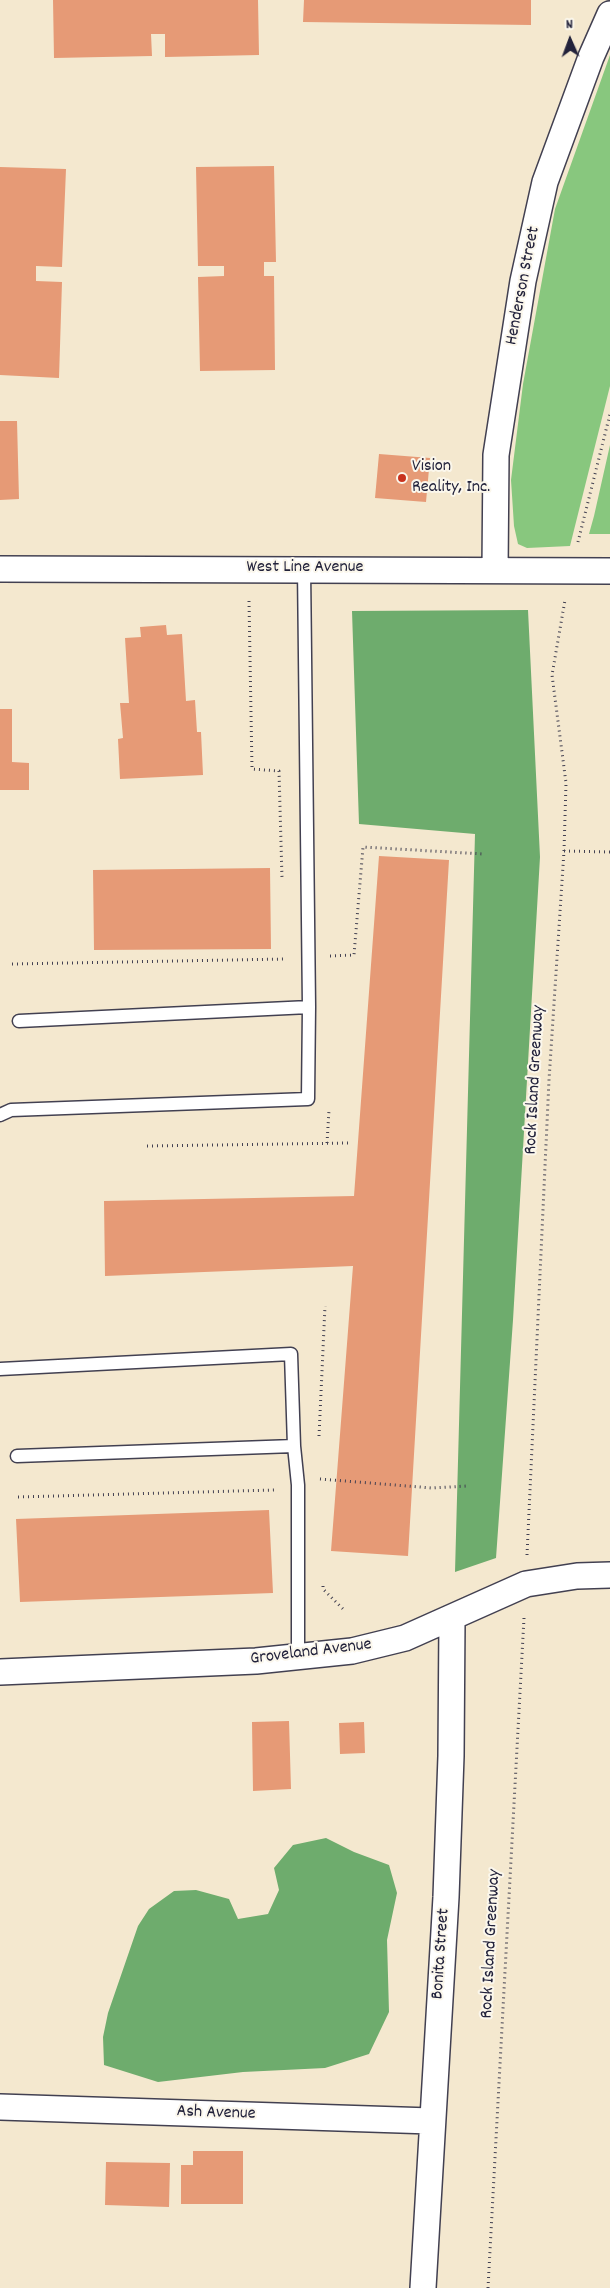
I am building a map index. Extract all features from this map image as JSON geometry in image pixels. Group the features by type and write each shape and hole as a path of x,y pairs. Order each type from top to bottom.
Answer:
{"street":[{"name":"Henderson Street","path":"495,570 496,455 523,281 545,182 591,57 610,14"},
{"name":"West Line Avenue","path":"0,569 610,570"},
{"name":"Groveland Avenue","path":"0,1672 256,1661 352,1651 405,1638 452,1619 526,1584 577,1576 610,1575"},
{"name":"Bonita Street","path":"423,2288 431,2121 446,1897 451,1756 452,1619"},
{"name":"Ash Avenue","path":"0,2107 431,2121"}],"lane":[{"path":"0,1115 11,1110 308,1099 309,1007 304,568"},
{"path":"19,1021 309,1007"},
{"path":"0,1369 291,1354 294,1446 298,1485 298,1656"},
{"path":"17,1456 294,1446"}],"path":[{"path":"578,543 610,414"},
{"name":"Rock Island Greenway","path":"527,1564 549,1080 564,852 566,783 552,676 565,599"},
{"path":"248,601 252,769 279,771 282,880"},
{"path":"330,956 354,955 363,847 483,854"},
{"path":"564,852 610,852"},
{"path":"284,949 284,959"},
{"path":"12,964 291,959"},
{"path":"147,1146 350,1143"},
{"path":"319,1440 325,1306"},
{"path":"317,1479 432,1488 467,1486"},
{"path":"18,1497 282,1490"},
{"path":"323,1580 324,1589 343,1609"},
{"name":"Rock Island Greenway","path":"488,2288 524,1612"}],"green space":[{"path":"610,55 610,386 570,546 527,548 518,544 514,526 511,480 523,384 555,209"},
{"path":"610,445 610,534 589,534 594,516"},
{"path":"528,610 540,857 513,1320 496,1558 455,1572 475,834 359,824 352,611"},
{"path":"326,1838 354,1852 389,1865 397,1893 387,1940 389,2012 369,2054 325,2068 243,2072 158,2082 104,2065 103,2037 108,2013 138,1926 149,1909 174,1891 196,1890 229,1899 238,1919 268,1914 279,1890 274,1868 293,1845"}],"building":[{"path":"53,0 258,0 259,55 165,57 165,34 151,34 152,56 54,58"},
{"path":"304,0 531,0 531,25 303,22"},
{"path":"274,166 276,262 264,262 264,276 274,276 275,370 200,371 198,277 224,276 224,266 198,266 196,167"},
{"path":"0,167 66,169 62,267 36,266 36,281 62,282 59,378 0,375"},
{"path":"0,421 17,421 19,499 0,500"},
{"name":"Vision Reality, Inc.","path":"379,454 430,458 426,502 375,498"},
{"path":"166,625 167,635 182,634 186,701 195,700 197,732 201,732 203,775 120,779 118,739 123,738 120,703 129,703 125,638 141,637 140,627"},
{"path":"0,709 12,709 12,762 29,763 29,790 0,790"},
{"path":"379,856 449,860 408,1556 331,1551 353,1266 105,1276 104,1201 354,1196"},
{"path":"270,868 271,949 94,950 93,870"},
{"path":"269,1510 273,1593 20,1602 16,1519"},
{"path":"289,1721 291,1789 253,1791 252,1722"},
{"path":"364,1722 365,1753 340,1754 339,1723"},
{"path":"193,2151 243,2151 243,2204 181,2204 181,2165 193,2165"},
{"path":"106,2162 170,2163 169,2207 105,2205"}],"place":[{"name":"Vision Reality, Inc.","path":"402,478"}]}
